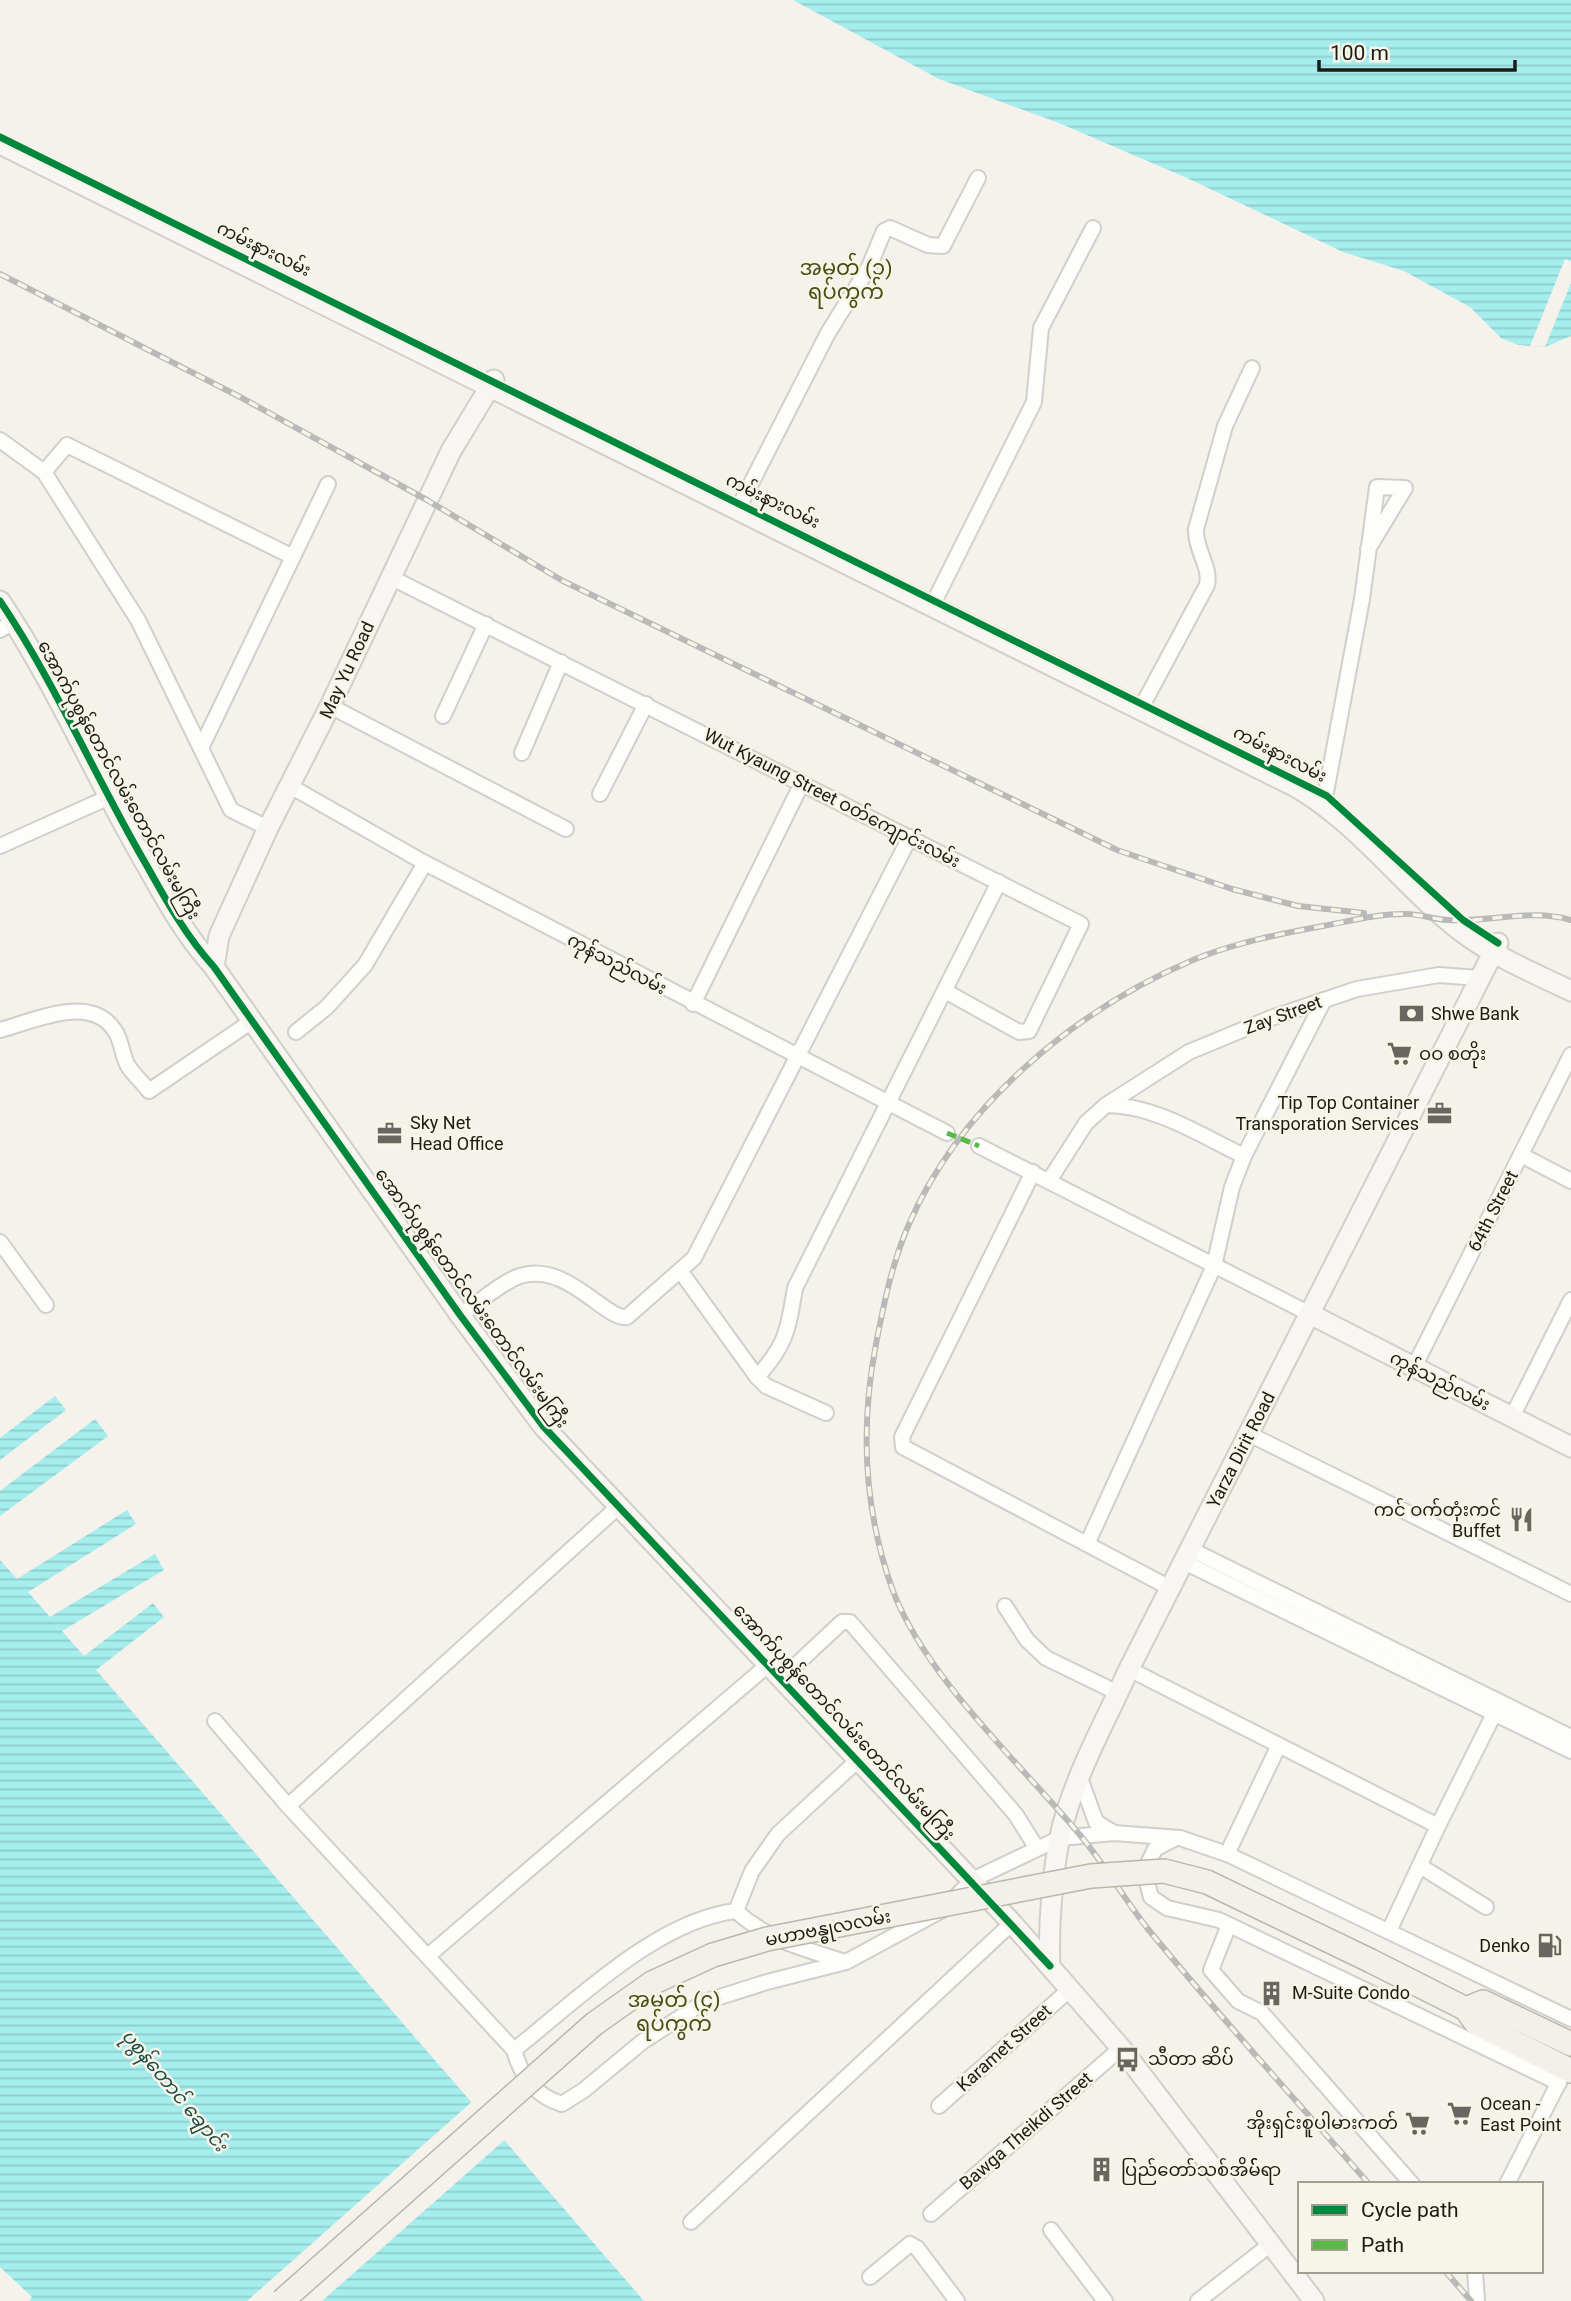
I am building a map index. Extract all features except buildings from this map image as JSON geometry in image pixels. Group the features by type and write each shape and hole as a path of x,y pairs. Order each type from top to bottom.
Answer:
{"main road":[{"name":"မဟာဗန္ဓုလလမ်း","path":"282,2301 594,2024 652,1983 713,1955 767,1939 1091,1876 1164,1871 1207,1882 1466,2009 1476,2023 1565,2074"},
{"name":"မဟာဗန္ဓုလလမ်း","path":"1466,2009 1483,2002 1571,2044"}],"street":[{"name":"ကမ်းနားလမ်း","path":"0,137 933,602"},
{"name":"ကမ်းနားလမ်း","path":"0,144 741,503 1325,799 1460,930 1571,991"},
{"path":"741,503 824,341 869,267 884,231 890,228 928,245 943,246 978,178"},
{"path":"933,602 1034,402 1041,328 1093,228"},
{"path":"1141,708 1207,585 1209,574 1196,545 1196,529 1225,426 1252,368"},
{"name":"May Yu Road","path":"215,967 219,936 268,828 330,706 451,451 492,383"},
{"path":"0,440 44,472 138,620 231,810 268,828"},
{"path":"44,472 67,444 293,557"},
{"path":"201,748 328,484"},
{"path":"1325,799 1362,599 1368,549"},
{"name":"Wut Kyaung Street ဝတ်ကျောင်းလမ်း","path":"390,577 1082,924 1029,1031 1024,1033 945,990"},
{"name":"အောက်ပုစွန်တောင်လမ်းတောင်လမ်းမကြီး","path":"0,601 7,626 190,940 215,967 460,1315 543,1426 1050,1966 1121,2048 1314,2301"},
{"path":"443,716 486,624"},
{"path":"522,753 561,662"},
{"path":"600,794 646,704"},
{"path":"330,706 566,829"},
{"path":"693,1003 802,783"},
{"name":"ကုန်သည်လမ်း","path":"290,786 425,863 947,1133"},
{"path":"0,846 107,798"},
{"path":"460,1315 519,1276 535,1275 570,1283 615,1316 627,1317 681,1272 694,1258 910,837"},
{"path":"296,1032 327,1007 365,965 425,863"},
{"path":"757,1377 779,1353 789,1328 795,1289 999,882"},
{"name":"ကမ်းနားလမ်း","path":"1495,948 1571,979"},
{"name":"Yarza Dirit Road","path":"1050,1966 1049,1942 1060,1838 1080,1778 1129,1670 1495,948"},
{"name":"Zay Street","path":"1049,1181 1086,1123 1106,1105 1189,1052 1357,989 1439,975 1478,978"},
{"path":"1088,1542 1214,1266 1232,1187 1244,1156 1324,1000"},
{"path":"0,1030 65,1013 86,1010 101,1015 116,1031 128,1066 149,1091 252,1021"},
{"name":"64th Street","path":"1414,1367 1571,1055"},
{"path":"1106,1105 1129,1105 1160,1115 1244,1156"},
{"path":"979,1146 1310,1314"},
{"path":"1521,1155 1571,1181"},
{"path":"1032,1172 902,1437 903,1447 1172,1588"},
{"path":"0,1242 46,1305"},
{"path":"681,1272 766,1386 826,1413"},
{"path":"1512,1417 1571,1300"},
{"name":"ကုန်သည်လမ်း","path":"1310,1314 1571,1447"},
{"path":"1249,1434 1571,1594"},
{"path":"288,1806 619,1506"},
{"path":"1187,1555 1498,1708 1571,1737"},
{"path":"1005,1606 1027,1640 1046,1658 1118,1693"},
{"path":"429,1955 775,1671 842,1622 850,1622 1016,1815 1036,1847"},
{"path":"1129,1670 1438,1826"},
{"path":"1498,1708 1571,1751"},
{"path":"1389,1931 1498,1708"},
{"path":"215,1721 288,1806 429,1955 514,2050 519,2066 534,2089 545,2099 562,2104 584,2090 642,2042 704,2002 766,1982 845,1962 944,1909 972,1880 1036,1847 1060,1838 1114,1833 1180,1838 1227,1854 1571,2019"},
{"path":"1227,1854 1278,1747"},
{"path":"736,1912 752,1871 778,1833 858,1760"},
{"path":"1080,1778 1096,1822 1114,1833"},
{"path":"1180,1838 1155,1849 1147,1860 1144,1882 1151,1897 1167,1908 1195,1912 1229,1925 1565,2074 1508,2182"},
{"path":"1420,1866 1486,1907"},
{"path":"514,2050 636,1954 713,1914 736,1912 754,1928 794,1946 845,1962"},
{"path":"691,2222 1012,1923"},
{"path":"1229,1925 1211,1970 1238,2001 1262,2013 1410,2182"},
{"name":"Karamet Street","path":"939,2106 1069,1990"},
{"name":"Bawga Theikdi Street","path":"931,2214 1121,2048"},
{"path":"1051,2230 1105,2301"},
{"path":"1198,2301 1272,2243"},
{"path":"870,2277 910,2244 917,2248 957,2301"},
{"path":"1475,2273 1477,2301"}],"water":[{"path":"793,0 1571,0 1571,336 1545,347 1518,345 1501,338 1470,307 1404,271 1343,252 1187,178 1059,123 939,79"},
{"path":"55,1396 66,1410 0,1460 0,1438"},
{"path":"95,1419 108,1436 0,1516 0,1491"},
{"name":"ပုစွန်တောင် ချောင်း","path":"127,1510 136,1524 28,1592 50,1617 155,1554 164,1570 62,1631 84,1656 153,1603 164,1617 96,1670 644,2301 29,2301 32,2297 0,2267 0,1560 17,1579"}],"pier":[{"path":"1565,259 1571,261 1571,283 1545,347 1530,346"},
{"path":"475,2099 508,2137 322,2301 247,2301"}],"railway":[{"path":"0,274 242,398 427,500 563,581 1117,850 1232,889 1298,906 1364,913"},
{"path":"1367,2182 1139,1918 1080,1835 951,1688 908,1624 883,1561 871,1500 868,1406 876,1344 898,1253 931,1181 959,1140 991,1101 1026,1066 1065,1034 1106,1006 1193,960 1290,932 1388,915 1409,914 1447,920 1540,915 1571,920"},
{"path":"1447,2273 1471,2301"}],"marked path":[{"path":"947,1133 979,1146"}],"cycle path":[{"path":"0,137 1327,796 1463,920 1498,943"},
{"path":"0,601 58,698 128,833 178,918 460,1315 543,1426 1050,1966"}],"place":[{"name":"Shwe Bank","path":"1411,1014"},
{"name":"ဝဝ စတိုး","path":"1399,1054"},
{"name":"Tip Top Container Transporation Services","path":"1439,1113"},
{"name":"Sky Net Head Office","path":"390,1133"},
{"name":"ကင် ဝက်တုံးကင် Buffet","path":"1521,1520"},
{"name":"Denko","path":"1550,1946"},
{"name":"M-Suite Condo","path":"1272,1993"},
{"name":"သီတာ ဆိပ်","path":"1128,2059"},
{"name":"Ocean - East Point","path":"1460,2114"},
{"name":"အိုးရှင်းစူပါမားကတ်","path":"1418,2123"},
{"name":"ပြည်တော်သစ်အိမ််ရာ","path":"1101,2170"}],"district":[{"name":"အမှတ် (၁) ရပ်ကွက်","path":"846,280"},
{"name":"အမှတ် (၄) ရပ်ကွက်","path":"674,2012"}]}
